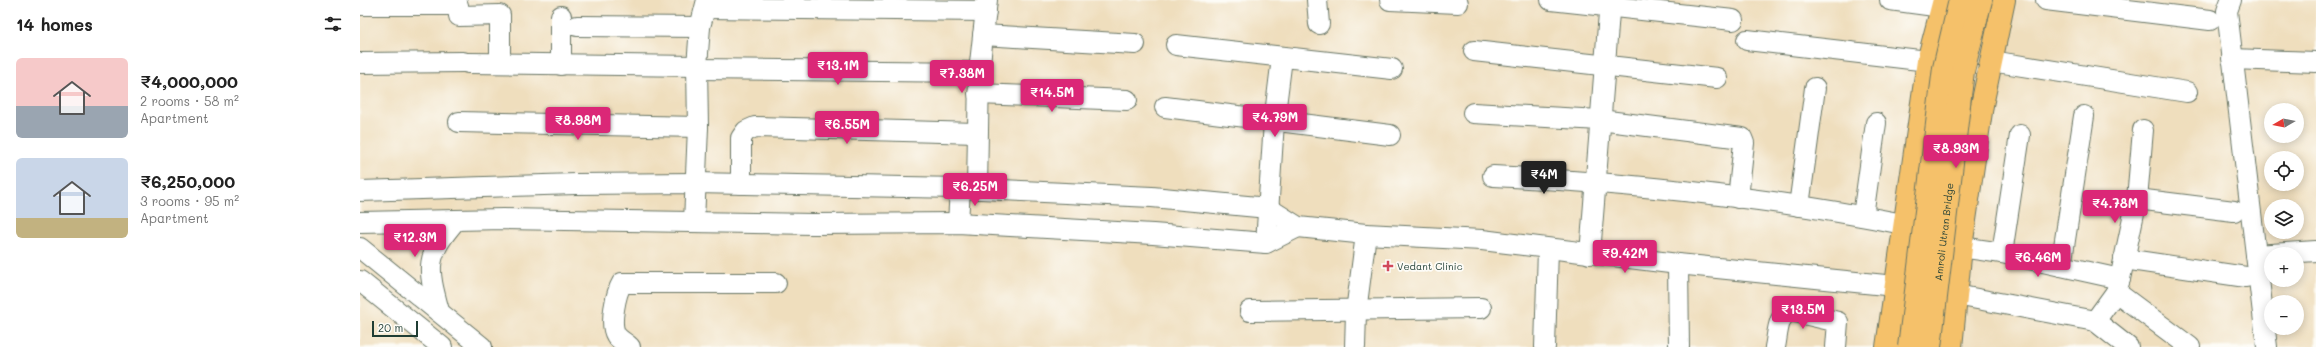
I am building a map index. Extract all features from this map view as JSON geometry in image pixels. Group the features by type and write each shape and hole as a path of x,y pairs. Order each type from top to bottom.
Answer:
{"main road":[{"name":"Amroli Utran Bridge","path":"1930,347 1963,71 1981,0"},
{"path":"1951,347 1962,247 1991,61 2004,0"},
{"path":"1887,347 1903,224 1928,61 1948,2"},
{"path":"1908,347 1944,68 1948,2"}],"street":[{"path":"1317,0 1319,24"},
{"path":"1390,0 1458,3"},
{"path":"1551,0 1610,4 1733,20"},
{"path":"1890,0 1948,2"},
{"path":"2046,0 2210,20"},
{"path":"2230,1 2227,11 2232,59 2267,347"},
{"path":"694,222 698,127 697,68 700,28 706,4 986,6 979,72 978,132 969,189 958,223"},
{"path":"1590,254 1610,4"},
{"path":"360,5 458,5 459,16 500,15 500,63"},
{"path":"560,65 569,21 700,28"},
{"path":"983,35 1135,44"},
{"path":"1747,40 1928,61"},
{"path":"1176,45 1282,58 1392,69"},
{"path":"1474,51 1717,78"},
{"path":"1266,243 1274,122 1282,58"},
{"path":"2232,59 2316,62"},
{"path":"1991,61 2187,92"},
{"path":"360,63 465,62 697,68 979,72"},
{"path":"1799,206 1815,88"},
{"path":"978,94 1127,100"},
{"path":"1165,107 1274,122 1390,135"},
{"path":"1473,113 1600,120 1742,138 1744,143 1738,198"},
{"path":"2061,266 2084,116"},
{"path":"459,122 698,127"},
{"path":"1863,216 1876,123"},
{"path":"741,184 741,138 746,132 755,127 978,132"},
{"path":"2095,321 2118,286 2137,199 2143,130"},
{"path":"2002,254 2020,135"},
{"path":"1493,176 1596,181 1799,206 1903,224"},
{"path":"360,191 576,184 696,183 969,189 1152,197 1268,208 1298,227 1366,234 1482,240 1678,264 1895,286 1956,295 2095,321 2128,347"},
{"path":"2137,199 2234,211"},
{"path":"360,222 456,220 813,224 958,223 1153,234 1266,243 1298,227"},
{"path":"438,312 431,281 431,261 435,247 456,220"},
{"path":"1355,347 1356,312 1366,234"},
{"path":"1962,247 2061,266 2118,286 2190,347"},
{"path":"360,248 482,347"},
{"path":"1545,347 1548,249"},
{"path":"2256,255 2316,251"},
{"path":"2124,259 2246,276"},
{"path":"1678,264 1679,347"},
{"path":"360,281 442,347"},
{"path":"630,347 618,337 614,330 615,296 622,283 776,283"},
{"path":"1250,311 1356,312 1481,308"},
{"path":"1775,347 1781,316 1785,312 1791,311 1838,322 1836,347"}],"place":[{"name":"Vedant Clinic","path":"1388,266"}]}
